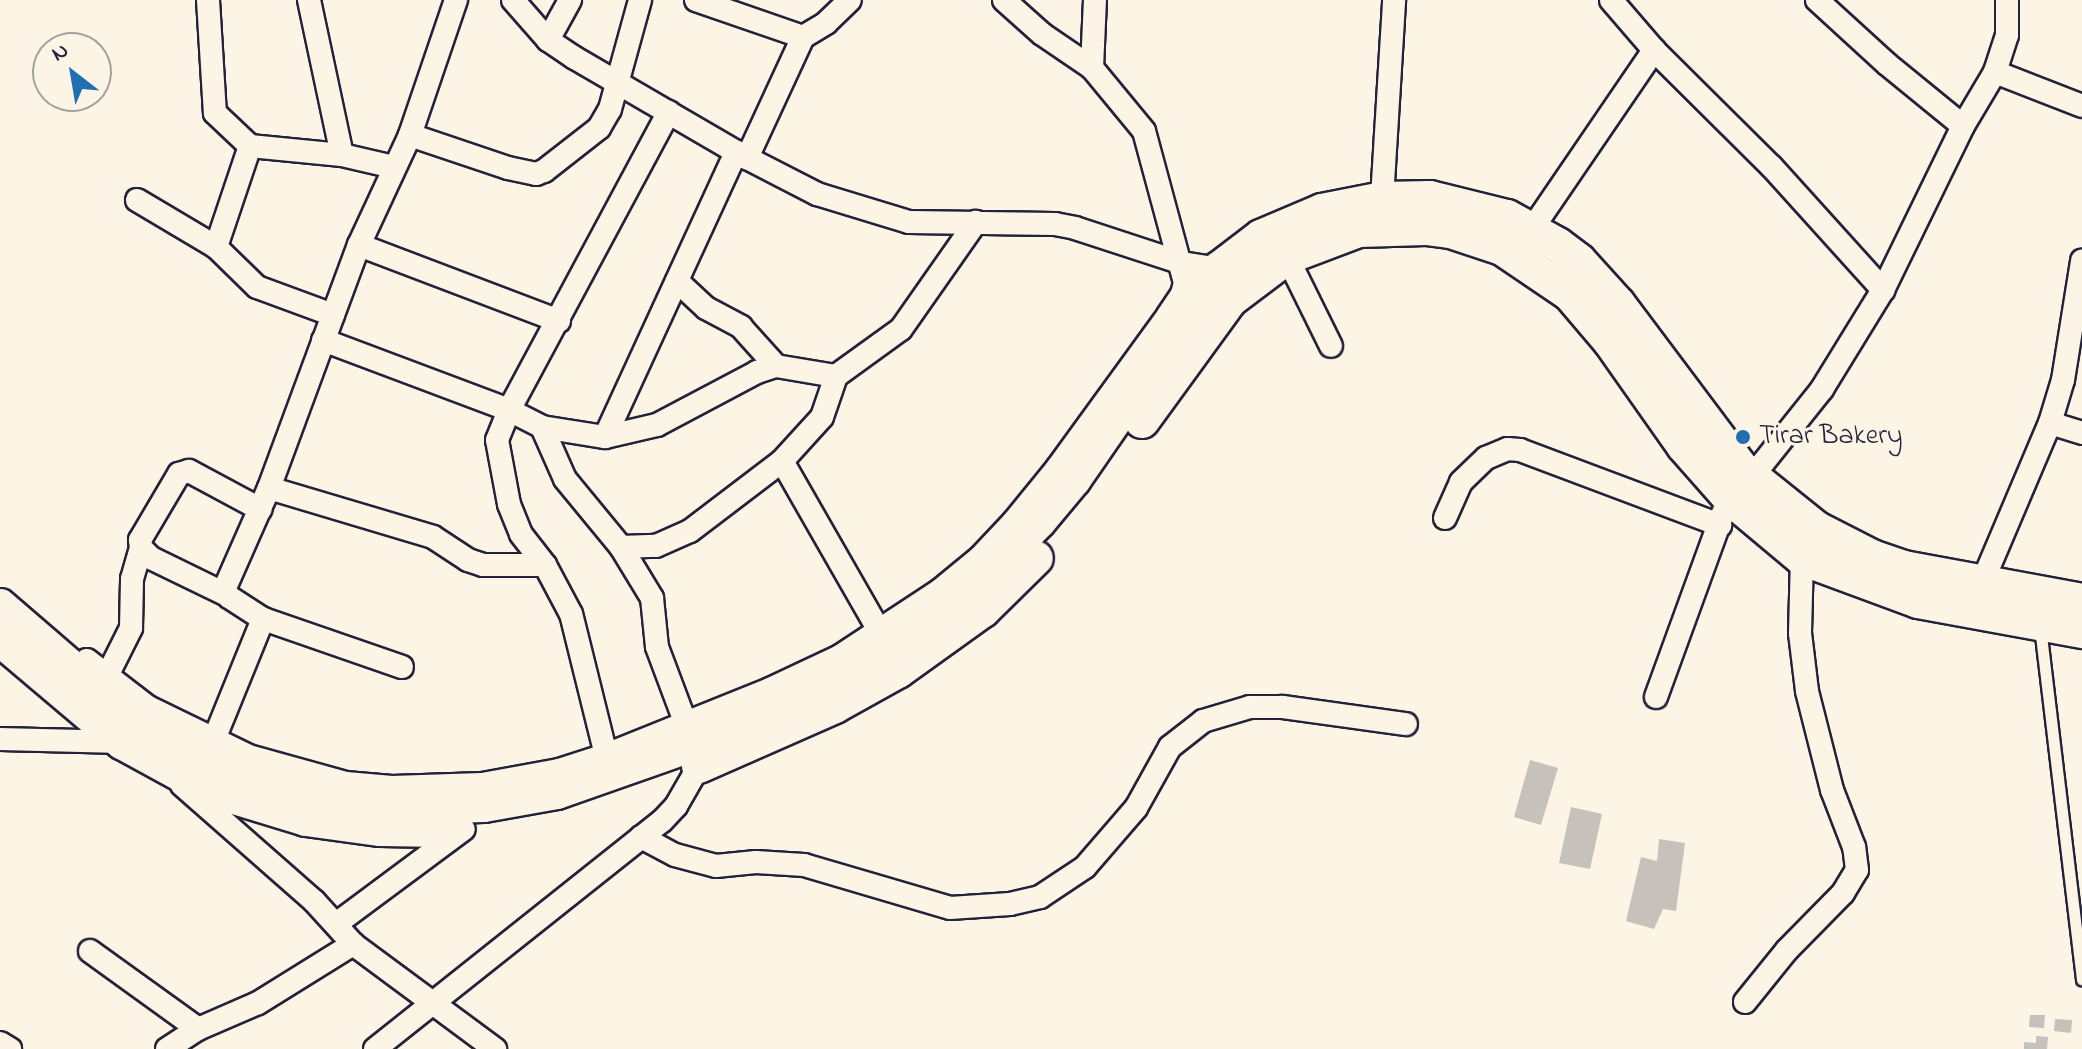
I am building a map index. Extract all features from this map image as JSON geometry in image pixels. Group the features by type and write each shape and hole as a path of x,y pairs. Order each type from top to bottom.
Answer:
{"main road":[{"path":"0,606 123,712 159,735 236,773 316,795 414,807 496,804 585,784 693,744 782,717 898,671 983,610 1029,565 1080,506 1230,300 1322,211 1382,199 1430,198 1459,202 1507,217 1558,245 1596,277 1719,442 1733,500"},
{"path":"782,717 855,667 913,633 1012,550 1074,479 1205,270 1290,244 1359,230 1426,228 1478,239 1522,259 1570,294 1588,314 1684,446 1733,500 1788,510 1825,557 1918,601 2040,626 2082,631"},
{"path":"1825,557 1904,568 2082,601"},
{"path":"0,639 122,742 219,793 306,819 380,829 464,829 564,812 693,744"}],"street":[{"path":"208,0 215,113 250,146 342,155 394,167"},
{"path":"309,0 342,155"},
{"path":"225,594 226,584 269,488 359,245 410,135 456,0"},
{"path":"513,0 548,40 742,155 817,194 909,222 976,222 1075,228 1205,270"},
{"path":"548,40 570,0"},
{"path":"410,135 489,162 536,174 557,163 599,128 618,81 640,0"},
{"path":"696,0 803,37"},
{"path":"605,437 677,281 803,37 826,23 850,0"},
{"path":"1004,0 1042,34 1092,68 1144,131 1205,270"},
{"path":"1092,68 1095,0"},
{"path":"1382,199 1394,0"},
{"path":"1611,0 1654,50 1772,167 1883,290"},
{"path":"1817,0 1887,64 1963,126"},
{"path":"1656,697 1733,500 1822,389 1883,290 1963,126 1995,72 2007,35 2007,0"},
{"path":"1532,229 1654,50"},
{"path":"1995,72 2082,106"},
{"path":"606,755 571,614 545,565 521,534 509,504 497,440 509,410 669,112"},
{"path":"216,247 250,146"},
{"path":"137,200 216,247 257,287 333,315"},
{"path":"621,547 656,546 690,531 782,461 822,417 836,376 901,329 976,222"},
{"path":"1290,244 1331,346"},
{"path":"359,245 559,321"},
{"path":"1982,583 2050,423 2076,335 2082,261"},
{"path":"0,588 148,707 213,742 346,783 392,787 523,778 606,755 693,744 880,632 950,582 1014,521 1099,412 1182,294 1205,270"},
{"path":"677,281 706,308 741,327 776,366"},
{"path":"323,340 509,410 542,427 605,437 657,425 749,376 776,366 836,376"},
{"path":"2050,423 2082,433"},
{"path":"385,1045 431,1003 676,806 693,744 657,647 652,598 621,547 565,479 542,427"},
{"path":"1445,518 1461,482 1486,458 1507,449 1733,500"},
{"path":"782,461 880,632"},
{"path":"107,676 131,628 132,579 144,528 184,471 260,509"},
{"path":"269,488 433,537 483,565 545,565"},
{"path":"141,548 151,558 225,594 263,619 402,667"},
{"path":"1745,1002 1787,950 1835,903 1857,870 1854,847 1832,790 1807,691 1800,633 1825,557"},
{"path":"213,742 263,619"},
{"path":"641,837 675,855 716,866 756,862 804,865 950,908 1010,904 1040,897 1085,867 1136,808 1170,747 1203,721 1250,707 1283,707 1406,724"},
{"path":"0,739 122,742"},
{"path":"160,764 336,924 353,944 495,1049"},
{"path":"336,924 464,829"},
{"path":"167,1049 198,1029 258,1003 353,944"},
{"path":"90,951 198,1029"},
{"path":"0,1043 10,1049"}],"lane":[{"path":"2040,626 2082,980"}],"building":[{"path":"1530,760 1558,768 1541,825 1514,817"},
{"path":"1571,807 1602,814 1590,869 1559,863"},
{"path":"1659,839 1685,843 1676,911 1663,909 1654,929 1626,921 1641,857 1657,861"},
{"path":"2030,1015 2045,1015 2044,1028 2029,1027"},
{"path":"2055,1019 2072,1020 2071,1033 2054,1031"},
{"path":"2036,1036 2048,1037 2047,1049 2024,1049 2024,1042 2036,1043"}],"place":[{"name":"Tirar Bakery","path":"1743,437"}]}
